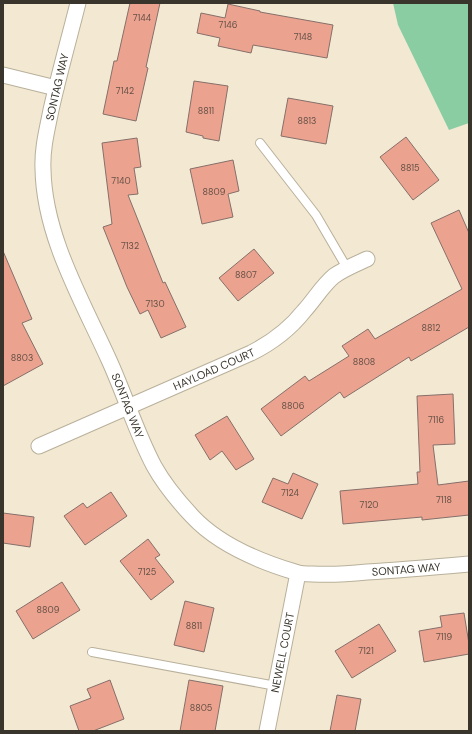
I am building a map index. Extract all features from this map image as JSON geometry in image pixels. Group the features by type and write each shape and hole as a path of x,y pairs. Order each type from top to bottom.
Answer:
{"street":[{"name":"SONTAG WAY","path":"78,3 56,88 44,145 43,169 46,200 56,239 67,269 110,363 145,448 155,468 172,494 193,518 214,536 265,562 298,573 334,575 469,564"},
{"path":"3,75 56,88"},
{"name":"HAYLOAD COURT","path":"39,446 251,353 267,344 281,335 294,323 306,310 322,288 334,277 347,268 367,259"},
{"name":"NEWELL COURT","path":"268,731 298,573"}],"lane":[{"path":"260,143 316,215 347,268"},
{"path":"92,652 276,686"}],"green space":[{"path":"393,3 469,3 469,123 449,130 398,25"}],"building":[{"path":"130,3 160,3 136,121 103,114 114,61 117,61"},
{"path":"228,4 260,12 333,25 327,58 253,45 251,53 218,46 220,38 197,33 201,13 225,18"},
{"path":"194,81 228,86 219,141 203,138 203,136 186,132"},
{"path":"288,98 333,106 326,144 281,136"},
{"path":"406,137 439,180 413,200 380,157"},
{"path":"137,138 141,167 134,168 138,194 128,195 163,283 165,282 186,327 161,338 148,310 140,314 127,287 103,227 112,224 102,143"},
{"path":"233,160 239,191 228,194 233,217 202,224 190,169"},
{"path":"459,210 469,233 469,327 411,361 409,357 344,398 340,392 281,436 261,409 305,376 309,381 349,356 342,346 368,329 375,339 462,289 431,223"},
{"path":"254,249 274,273 238,301 219,278"},
{"path":"3,251 32,319 22,323 43,364 3,386"},
{"path":"453,394 455,444 433,445 438,485 469,481 469,515 422,520 422,517 343,524 340,491 418,484 417,472 420,472 417,396"},
{"path":"227,416 254,459 236,470 222,451 210,460 195,435"},
{"path":"293,473 318,484 302,519 262,502 273,478 288,484"},
{"path":"111,492 127,516 85,545 64,516 83,503 87,508"},
{"path":"3,513 34,517 30,547 3,543"},
{"path":"148,539 160,555 155,558 174,582 151,600 120,561"},
{"path":"62,582 80,610 33,639 16,611"},
{"path":"185,601 214,608 204,652 174,645"},
{"path":"464,613 469,644 469,654 424,662 419,631 442,627 440,616"},
{"path":"379,624 396,651 352,678 335,651"},
{"path":"110,680 124,719 93,731 79,731 70,706 91,698 87,689"},
{"path":"189,680 223,686 215,731 180,731"},
{"path":"337,695 361,699 355,731 330,731"}]}
